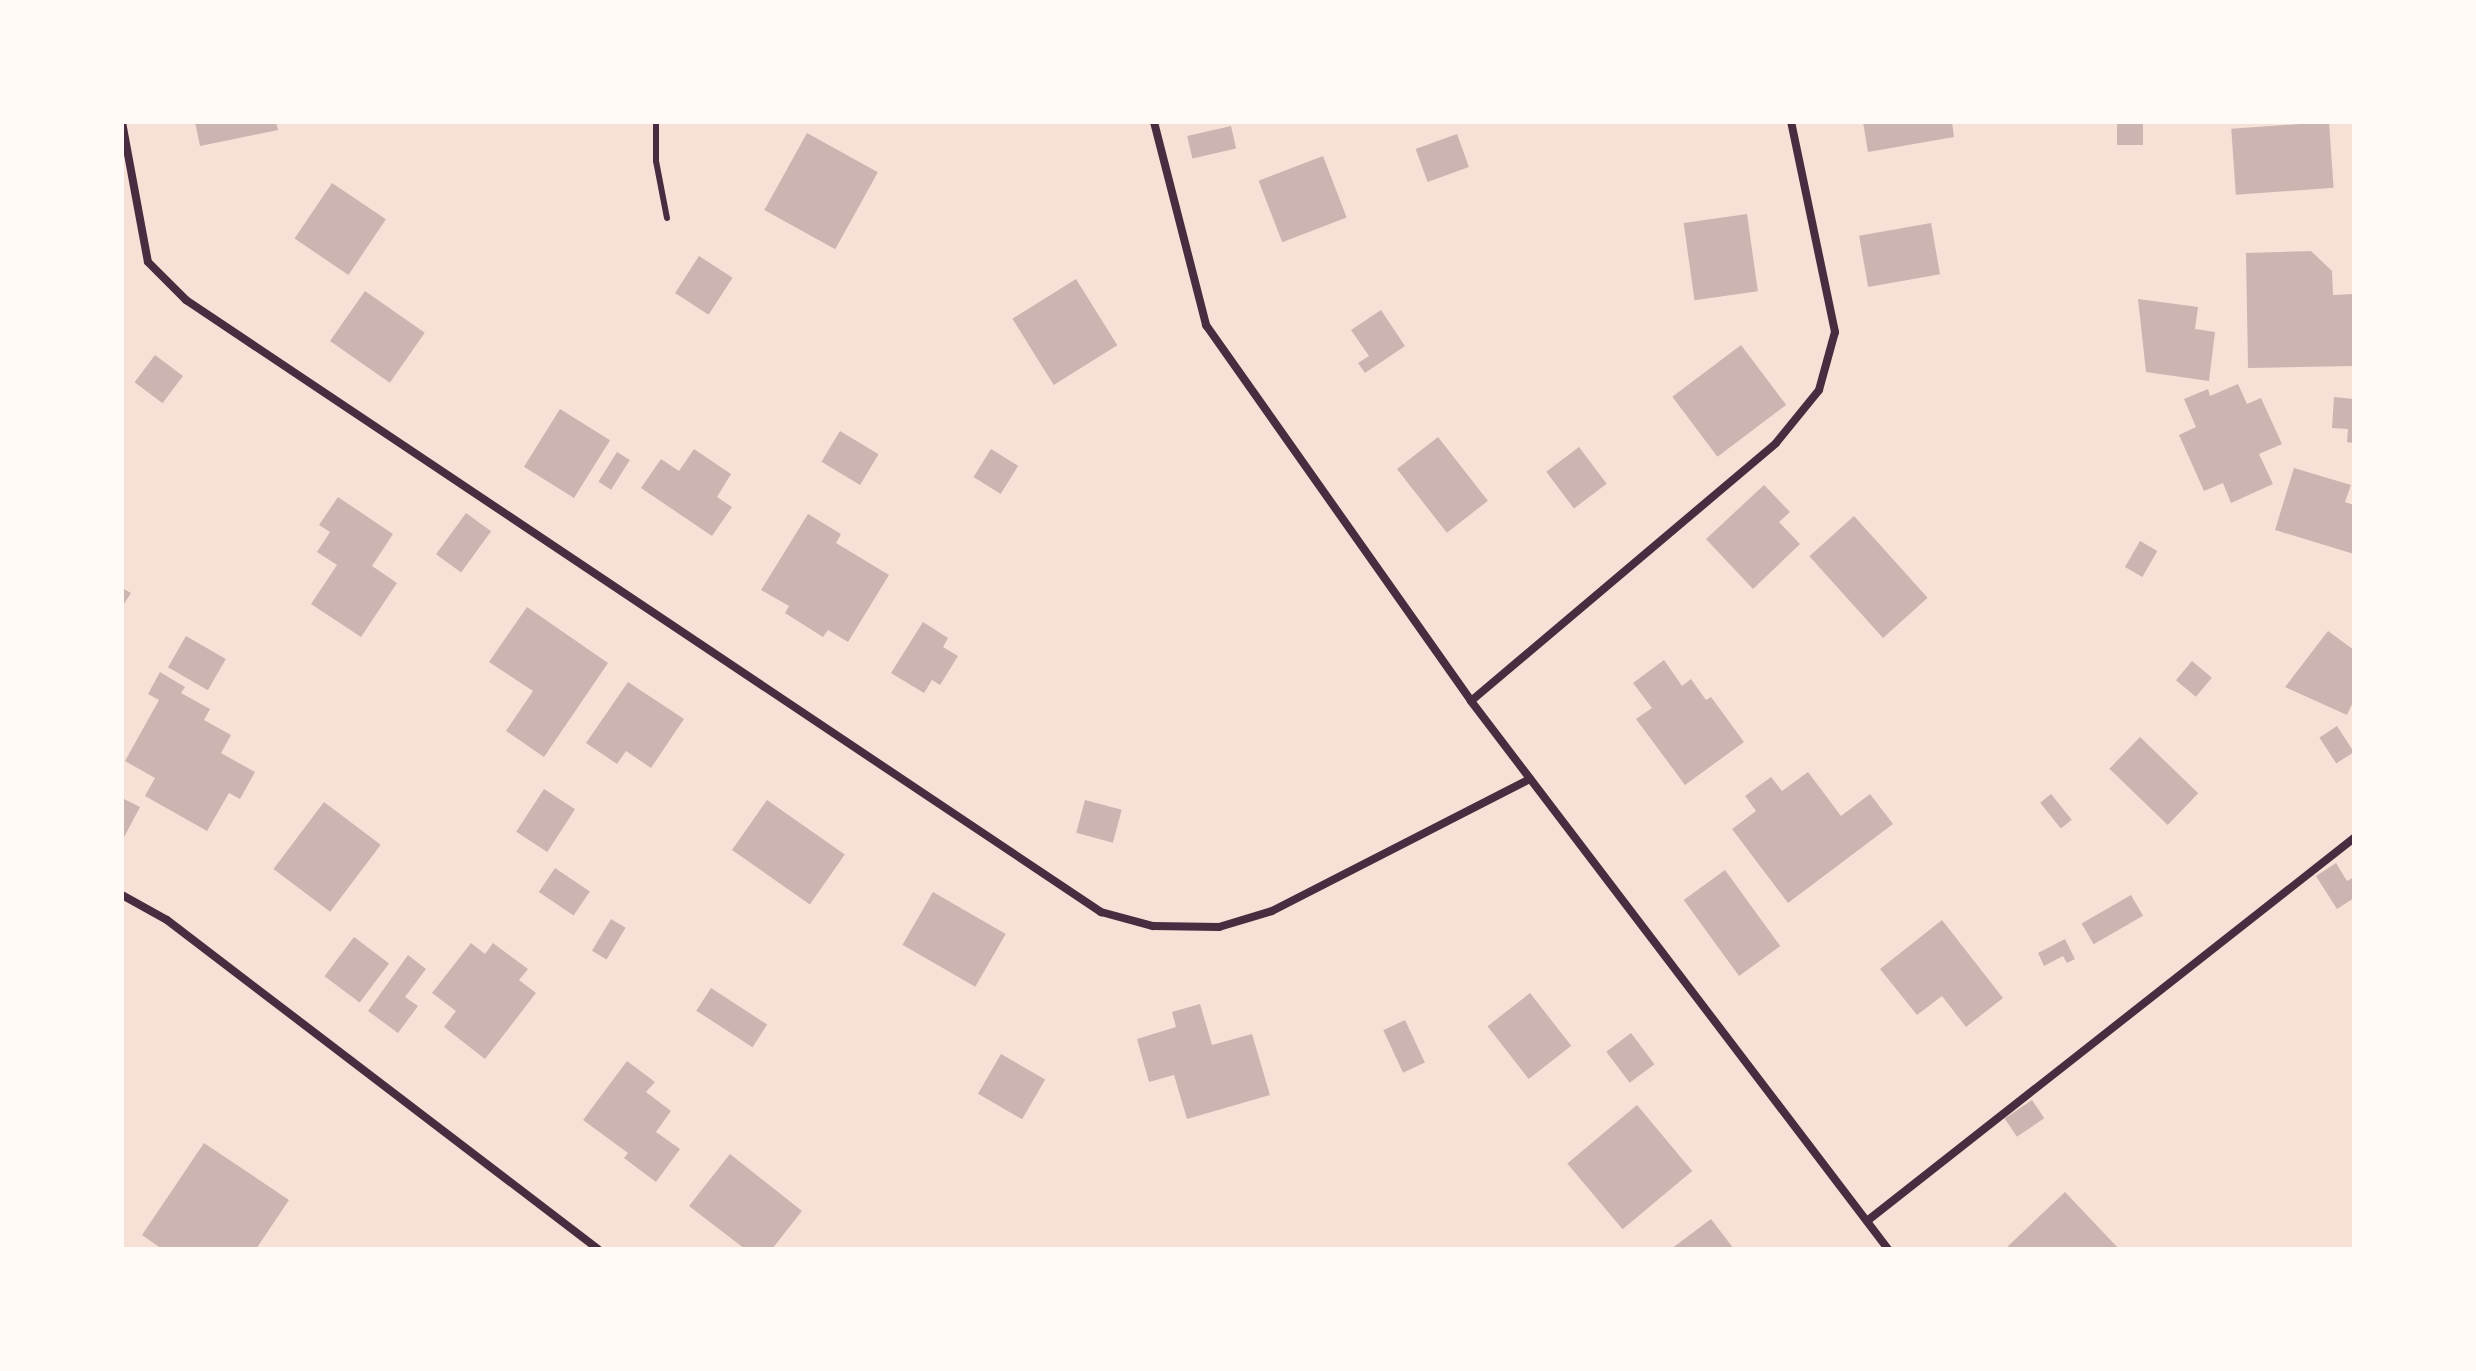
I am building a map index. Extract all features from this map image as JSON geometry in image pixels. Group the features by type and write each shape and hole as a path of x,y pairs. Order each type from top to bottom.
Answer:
{"street":[{"path":"122,122 148,262 186,300 1101,912 1153,926 1219,927 1272,911 1530,779"},
{"path":"1154,122 1206,325 1471,701 1888,1249"},
{"path":"1471,701 1776,443 1819,390 1835,332 1791,122"},
{"path":"1867,1221 2354,838"},
{"path":"122,895 167,920 598,1249"}],"lane":[{"path":"656,122 656,161 667,218"}],"building":[{"path":"195,122 276,122 278,130 200,146"},
{"path":"1863,122 1952,122 1954,137 1868,152"},
{"path":"2117,122 2143,122 2143,145 2117,145"},
{"path":"2329,122 2334,188 2236,195 2231,129"},
{"path":"1231,126 1236,148 1192,159 1187,136"},
{"path":"807,133 878,172 835,249 764,210"},
{"path":"1457,134 1469,167 1428,182 1416,149"},
{"path":"1323,156 1347,218 1282,242 1259,181"},
{"path":"332,183 386,219 348,275 295,239"},
{"path":"1747,214 1758,291 1694,300 1684,223"},
{"path":"1931,223 1940,274 1868,287 1859,236"},
{"path":"2311,251 2332,271 2333,295 2354,294 2354,366 2248,368 2246,253"},
{"path":"699,256 733,278 709,315 675,293"},
{"path":"1076,279 1117,345 1054,385 1012,319"},
{"path":"365,291 425,333 390,383 330,341"},
{"path":"2138,299 2198,307 2195,329 2215,332 2209,381 2146,372"},
{"path":"1381,310 1405,346 1365,373 1358,363 1369,356 1351,330"},
{"path":"1741,345 1786,405 1717,457 1672,397"},
{"path":"155,355 183,376 162,403 135,382"},
{"path":"2238,384 2247,404 2261,398 2282,444 2259,454 2273,484 2231,503 2223,483 2204,491 2179,435 2196,427 2184,399 2208,389 2210,396"},
{"path":"2334,397 2354,399 2354,443 2347,442 2348,429 2332,428"},
{"path":"560,409 610,440 574,498 524,467"},
{"path":"840,431 879,454 860,485 821,462"},
{"path":"1438,437 1488,501 1447,533 1397,469"},
{"path":"1579,447 1607,484 1574,508 1546,472"},
{"path":"694,449 731,474 717,497 732,507 712,536 641,488 661,459 679,471"},
{"path":"991,449 1018,466 1001,494 974,477"},
{"path":"617,452 630,460 611,490 598,482"},
{"path":"2294,468 2351,485 2345,502 2354,505 2354,554 2275,530"},
{"path":"1764,485 1790,512 1779,522 1800,544 1753,589 1706,539"},
{"path":"338,497 393,534 372,566 397,583 361,637 311,604 337,565 317,552 330,532 319,525"},
{"path":"466,513 491,531 461,572 436,554"},
{"path":"808,514 841,534 836,543 889,575 848,642 828,630 823,637 785,613 789,606 761,590"},
{"path":"1854,516 1928,598 1883,638 1809,556"},
{"path":"2140,541 2157,551 2142,577 2125,567"},
{"path":"122,588 131,593 122,607"},
{"path":"527,607 608,663 544,757 506,731 533,691 489,662"},
{"path":"923,622 948,638 943,647 958,656 940,685 932,680 924,693 891,673"},
{"path":"2328,631 2354,650 2354,700 2347,715 2285,687"},
{"path":"186,636 226,659 208,690 168,667"},
{"path":"1664,660 1682,686 1691,679 1706,700 1711,697 1744,742 1685,785 1636,719 1652,708 1633,683"},
{"path":"2192,661 2212,678 2196,697 2176,680"},
{"path":"160,672 185,687 181,693 210,709 204,720 231,735 221,753 255,772 240,799 229,793 207,831 145,796 155,778 125,761 159,700 148,694"},
{"path":"628,682 684,719 651,768 626,751 617,764 586,743"},
{"path":"2337,726 2354,752 2336,763 2319,737"},
{"path":"2140,737 2198,793 2168,825 2109,769"},
{"path":"1808,772 1841,816 1870,794 1893,824 1788,903 1732,829 1756,811 1745,796 1771,777 1782,791"},
{"path":"544,789 575,809 547,852 516,832"},
{"path":"2051,794 2072,820 2061,828 2040,803"},
{"path":"122,798 140,807 122,841"},
{"path":"767,800 845,854 810,904 732,850"},
{"path":"1085,800 1122,810 1113,843 1076,833"},
{"path":"324,802 381,845 330,912 273,869"},
{"path":"2336,863 2347,881 2354,877 2354,898 2337,909 2316,876"},
{"path":"555,868 590,891 574,916 539,892"},
{"path":"1725,870 1780,946 1739,976 1684,900"},
{"path":"933,892 1006,934 975,987 902,945"},
{"path":"2131,895 2143,916 2094,944 2082,924"},
{"path":"611,919 626,928 607,959 592,951"},
{"path":"1942,920 2003,998 1966,1027 1942,996 1917,1015 1880,969"},
{"path":"354,937 389,963 360,1003 325,976"},
{"path":"2065,939 2075,959 2067,963 2063,956 2044,966 2038,953"},
{"path":"471,943 485,954 493,943 528,969 519,980 536,993 485,1059 444,1027 456,1011 432,993"},
{"path":"408,955 426,969 405,997 418,1006 398,1033 368,1011"},
{"path":"711,988 767,1024 752,1047 696,1011"},
{"path":"1530,993 1571,1046 1529,1079 1487,1026"},
{"path":"1200,1004 1212,1045 1252,1034 1270,1095 1187,1119 1174,1075 1149,1082 1137,1039 1176,1027 1172,1012"},
{"path":"1405,1020 1425,1063 1403,1073 1383,1030"},
{"path":"1631,1033 1654,1064 1630,1083 1606,1052"},
{"path":"1001,1054 1045,1079 1022,1119 978,1094"},
{"path":"627,1061 655,1082 646,1092 671,1111 656,1132 680,1149 656,1182 624,1158 628,1153 583,1120"},
{"path":"2032,1100 2044,1118 2017,1137 2005,1118"},
{"path":"1637,1105 1692,1171 1623,1229 1567,1163"},
{"path":"204,1143 289,1200 256,1249 162,1249 142,1235"},
{"path":"730,1154 802,1211 772,1249 745,1249 689,1206"},
{"path":"2065,1192 2119,1249 2005,1249"},
{"path":"1711,1219 1734,1249 1671,1249"}]}
